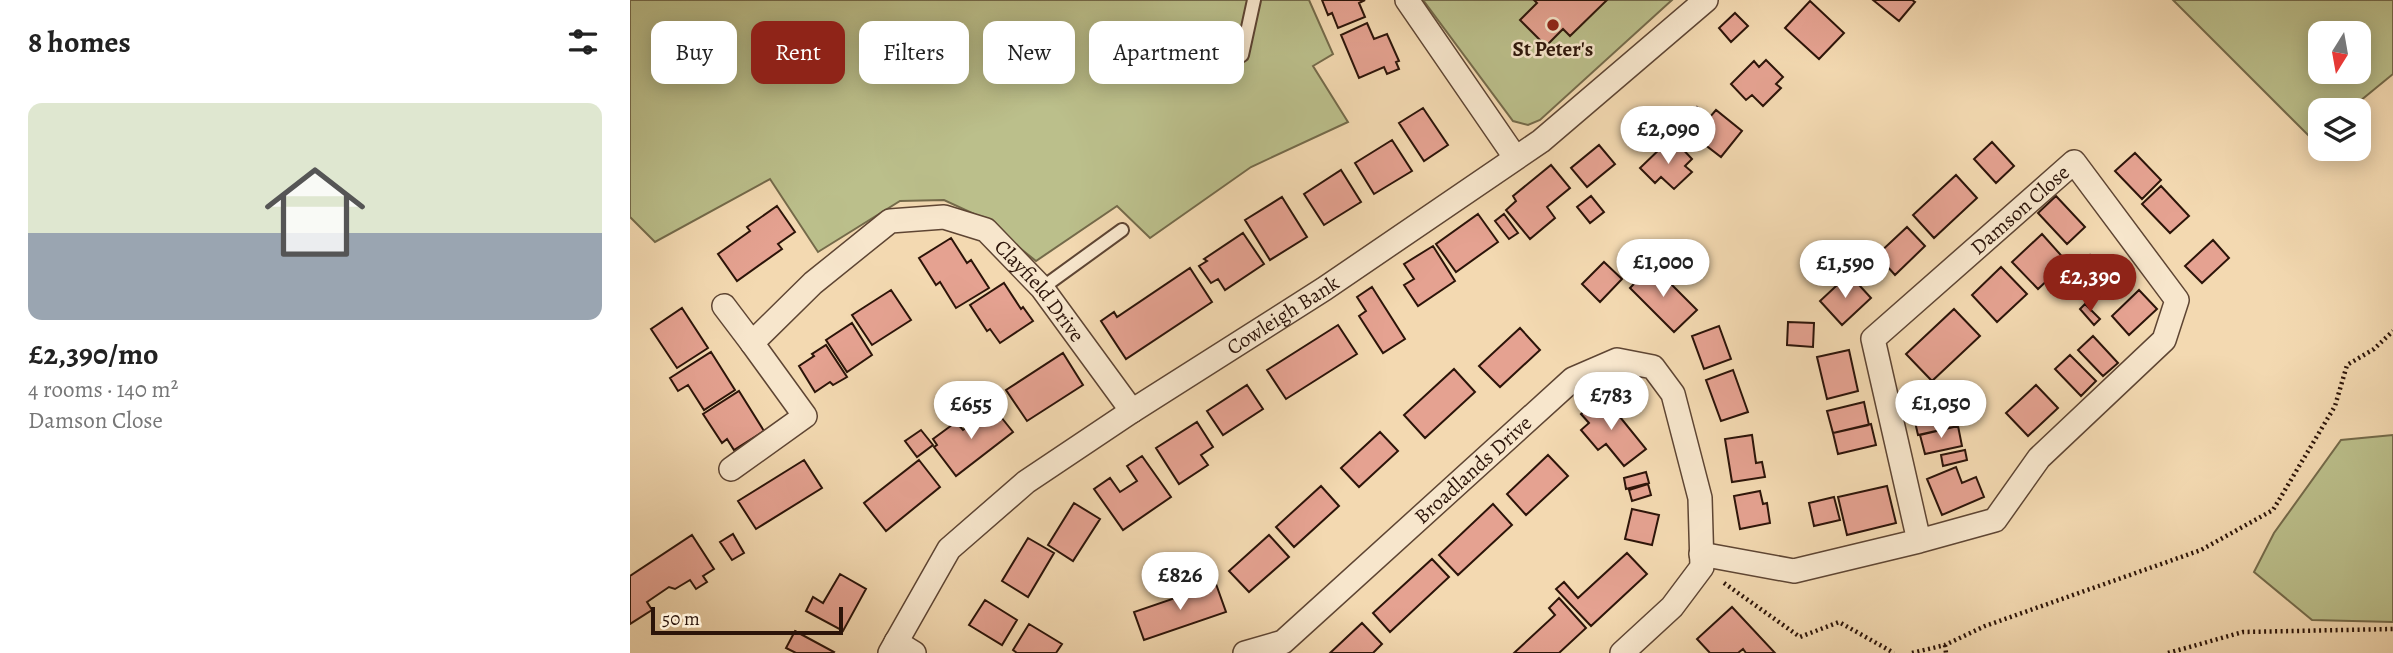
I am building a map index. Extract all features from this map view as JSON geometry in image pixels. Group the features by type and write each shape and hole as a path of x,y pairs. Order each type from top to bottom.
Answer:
{"street":[{"path":"1407,0 1515,157"},
{"name":"Cowleigh Bank","path":"900,649 949,549 1026,482 1324,289 1541,141 1706,0"},
{"name":"Damson Close","path":"1702,561 1794,571 1919,541 1995,520 2039,458 2164,340 2177,300 2074,162 1872,339 1919,541"},
{"name":"Clayfield Drive","path":"752,343 813,284 890,221 944,217 986,230 1042,288 1132,411"},
{"path":"724,306 805,416 731,469"},
{"name":"Broadlands Drive","path":"1245,653 1283,642 1573,379 1617,360 1653,367 1673,394 1700,498 1702,561"},
{"path":"1622,653 1672,607 1702,561"}],"lane":[{"path":"1244,46 1254,0"},
{"path":"1042,288 1122,230"}],"path":[{"path":"1912,653 1945,645 1985,626 2201,550 2273,510 2335,406 2347,366 2374,349 2393,331"},
{"path":"1702,561 1801,637 1839,622 1894,653"},
{"path":"2168,653 2243,632 2393,629"},
{"path":"1945,645 1946,653"}],"green space":[{"path":"630,0 1309,0 1333,54 1313,66 1348,122 1251,167 1150,238 1117,206 1036,261 981,217 944,200 900,201 818,252 770,179 655,242 630,217"},
{"path":"1423,0 1672,0 1540,120 1528,125 1513,121"},
{"path":"2173,0 2393,0 2393,74 2364,98 2308,98 2308,135"},
{"path":"2393,435 2393,622 2312,620 2254,572 2274,533 2341,440"}],"building":[{"path":"1322,0 1365,0 1359,3 1365,17 1338,28 1332,13 1328,15"},
{"name":"St Peter's","path":"1534,0 1607,0 1570,36 1563,29 1546,46 1520,20 1537,3"},
{"path":"1873,0 1912,0 1915,2 1899,21"},
{"path":"1810,1 1844,33 1819,59 1785,28"},
{"path":"1735,13 1748,26 1731,42 1719,28"},
{"path":"1367,23 1374,39 1387,34 1399,61 1396,62 1399,69 1387,74 1384,67 1359,78 1341,35"},
{"path":"1766,60 1783,77 1776,84 1781,88 1763,106 1752,95 1746,100 1731,84 1754,61 1759,67"},
{"path":"1697,107 1710,117 1716,110 1742,131 1721,157 1682,127"},
{"path":"1423,108 1448,145 1424,161 1399,123"},
{"path":"1392,140 1412,171 1374,194 1355,163"},
{"path":"1992,142 2014,166 1996,183 1974,159"},
{"path":"1665,144 1671,151 1678,144 1692,159 1685,166 1692,172 1674,189 1661,177 1655,183 1640,168"},
{"path":"1599,145 1615,164 1587,187 1571,168"},
{"path":"2135,153 2161,180 2142,199 2115,171"},
{"path":"1551,165 1570,188 1547,207 1555,218 1530,239 1506,210 1516,201 1513,196"},
{"path":"1341,170 1361,202 1324,225 1304,194"},
{"path":"1956,175 1977,198 1934,238 1913,215"},
{"path":"2161,186 2189,216 2170,233 2142,204"},
{"path":"1591,196 1604,212 1590,223 1577,207"},
{"path":"2056,196 2085,227 2067,244 2038,213"},
{"path":"1282,197 1307,237 1270,260 1245,220"},
{"path":"777,206 795,232 778,244 782,249 737,281 718,254 750,231 747,227"},
{"path":"1478,214 1498,242 1456,272 1436,244"},
{"path":"1504,214 1518,233 1509,239 1495,221"},
{"path":"1907,227 1925,246 1895,275 1877,255"},
{"path":"1243,233 1264,264 1225,290 1218,279 1211,283 1199,266 1207,261 1204,259"},
{"path":"2042,234 2067,262 2038,289 2012,262"},
{"path":"951,238 967,263 971,260 989,288 956,308 940,282 936,285 919,258"},
{"path":"2213,240 2229,258 2202,283 2185,266"},
{"path":"1433,246 1455,281 1418,306 1404,285 1414,279 1404,264"},
{"path":"2090,255 2107,274 2091,288 2074,270"},
{"path":"1604,262 1622,279 1600,302 1582,284"},
{"path":"1652,265 1697,310 1674,332 1630,288"},
{"path":"2001,267 2027,294 1997,322 1972,295"},
{"path":"1190,268 1212,302 1126,359 1101,321 1114,312 1117,317"},
{"path":"1849,274 1871,298 1842,325 1820,301"},
{"path":"1004,283 1021,309 1023,307 1033,321 1000,343 990,329 987,331 970,305"},
{"path":"1372,287 1405,339 1383,353 1359,316 1366,311 1357,297"},
{"path":"891,290 911,320 872,345 852,315"},
{"path":"2139,290 2157,309 2129,335 2112,316"},
{"path":"2085,304 2100,319 2094,325 2080,309"},
{"path":"682,308 708,348 677,368 651,329"},
{"path":"1954,309 1980,336 1932,381 1906,354"},
{"path":"1788,322 1814,323 1813,347 1787,345"},
{"path":"852,323 872,355 847,372 826,340"},
{"path":"1338,325 1357,354 1286,399 1267,370"},
{"path":"1719,326 1731,359 1704,369 1692,336"},
{"path":"1520,328 1540,350 1500,387 1479,366"},
{"path":"2093,336 2118,363 2103,376 2078,350"},
{"path":"826,345 847,377 833,385 830,382 815,392 799,366"},
{"path":"1849,350 1858,391 1827,399 1817,357"},
{"path":"711,352 735,390 704,410 688,385 678,391 670,378"},
{"path":"1063,353 1083,385 1027,421 1006,390"},
{"path":"2070,355 2096,381 2081,396 2055,369"},
{"path":"1454,369 1475,392 1425,438 1404,415"},
{"path":"1733,370 1748,412 1721,421 1706,380"},
{"path":"1247,385 1263,409 1223,435 1207,411"},
{"path":"2036,385 2058,408 2028,436 2006,413"},
{"path":"1949,386 1951,399 1927,405 1924,392"},
{"path":"739,391 764,431 734,450 727,439 722,443 703,414"},
{"path":"1603,396 1646,449 1624,466 1606,444 1598,450 1581,430 1589,423 1581,414"},
{"path":"1864,402 1869,425 1833,433 1827,411"},
{"path":"1953,404 1958,426 1918,435 1913,413"},
{"path":"993,407 1013,432 956,476 934,447 937,445 933,439 956,422 963,430"},
{"path":"1197,422 1213,447 1201,455 1208,465 1179,484 1156,448"},
{"path":"1871,424 1876,445 1838,454 1833,433"},
{"path":"1958,426 1962,446 1925,454 1920,435"},
{"path":"921,430 933,445 917,457 905,441"},
{"path":"1380,432 1398,451 1359,487 1341,468"},
{"path":"1752,435 1756,463 1762,462 1765,477 1732,482 1725,439"},
{"path":"1965,450 1967,460 1943,466 1941,455"},
{"path":"1548,455 1568,476 1526,515 1507,494"},
{"path":"1142,456 1171,497 1123,530 1094,489 1110,478 1120,492 1137,481 1127,466"},
{"path":"804,460 822,488 756,529 738,501"},
{"path":"919,460 940,487 886,531 864,503"},
{"path":"1956,467 1962,483 1976,477 1984,497 1942,515 1927,479"},
{"path":"1646,472 1649,483 1626,489 1624,478"},
{"path":"1648,484 1651,495 1632,501 1629,490"},
{"path":"1321,486 1339,506 1294,547 1276,527"},
{"path":"1887,486 1896,523 1847,535 1838,497"},
{"path":"1760,491 1763,504 1767,503 1770,523 1740,529 1734,496"},
{"path":"1834,497 1840,520 1814,526 1809,503"},
{"path":"1074,503 1100,519 1073,561 1048,545"},
{"path":"1493,504 1512,525 1458,575 1439,555"},
{"path":"1632,509 1659,515 1652,545 1625,539"},
{"path":"733,534 744,553 732,560 720,542"},
{"path":"692,535 714,569 703,576 707,582 696,589 690,580 675,589 669,587 647,602 652,610 630,624 630,576"},
{"path":"1269,535 1289,557 1249,592 1229,571"},
{"path":"1028,538 1054,553 1028,597 1002,581"},
{"path":"1627,553 1647,574 1591,626 1556,589 1564,582 1578,598"},
{"path":"1432,559 1449,577 1390,632 1373,613"},
{"path":"840,574 866,589 843,631 806,611 813,597 823,603"},
{"path":"1216,584 1226,612 1144,640 1134,612"},
{"path":"1559,598 1586,628 1559,653 1514,653 1555,615 1549,608"},
{"path":"985,600 1017,620 1002,645 969,625"},
{"path":"1732,607 1775,653 1746,653 1743,649 1738,653 1710,653 1697,639"},
{"path":"1362,623 1382,644 1373,653 1330,653"},
{"path":"1029,624 1062,644 1056,653 1017,653 1013,650"},
{"path":"795,631 834,652 796,653 786,648"}],"place":[{"name":"St Peter's","path":"1553,25"}]}
